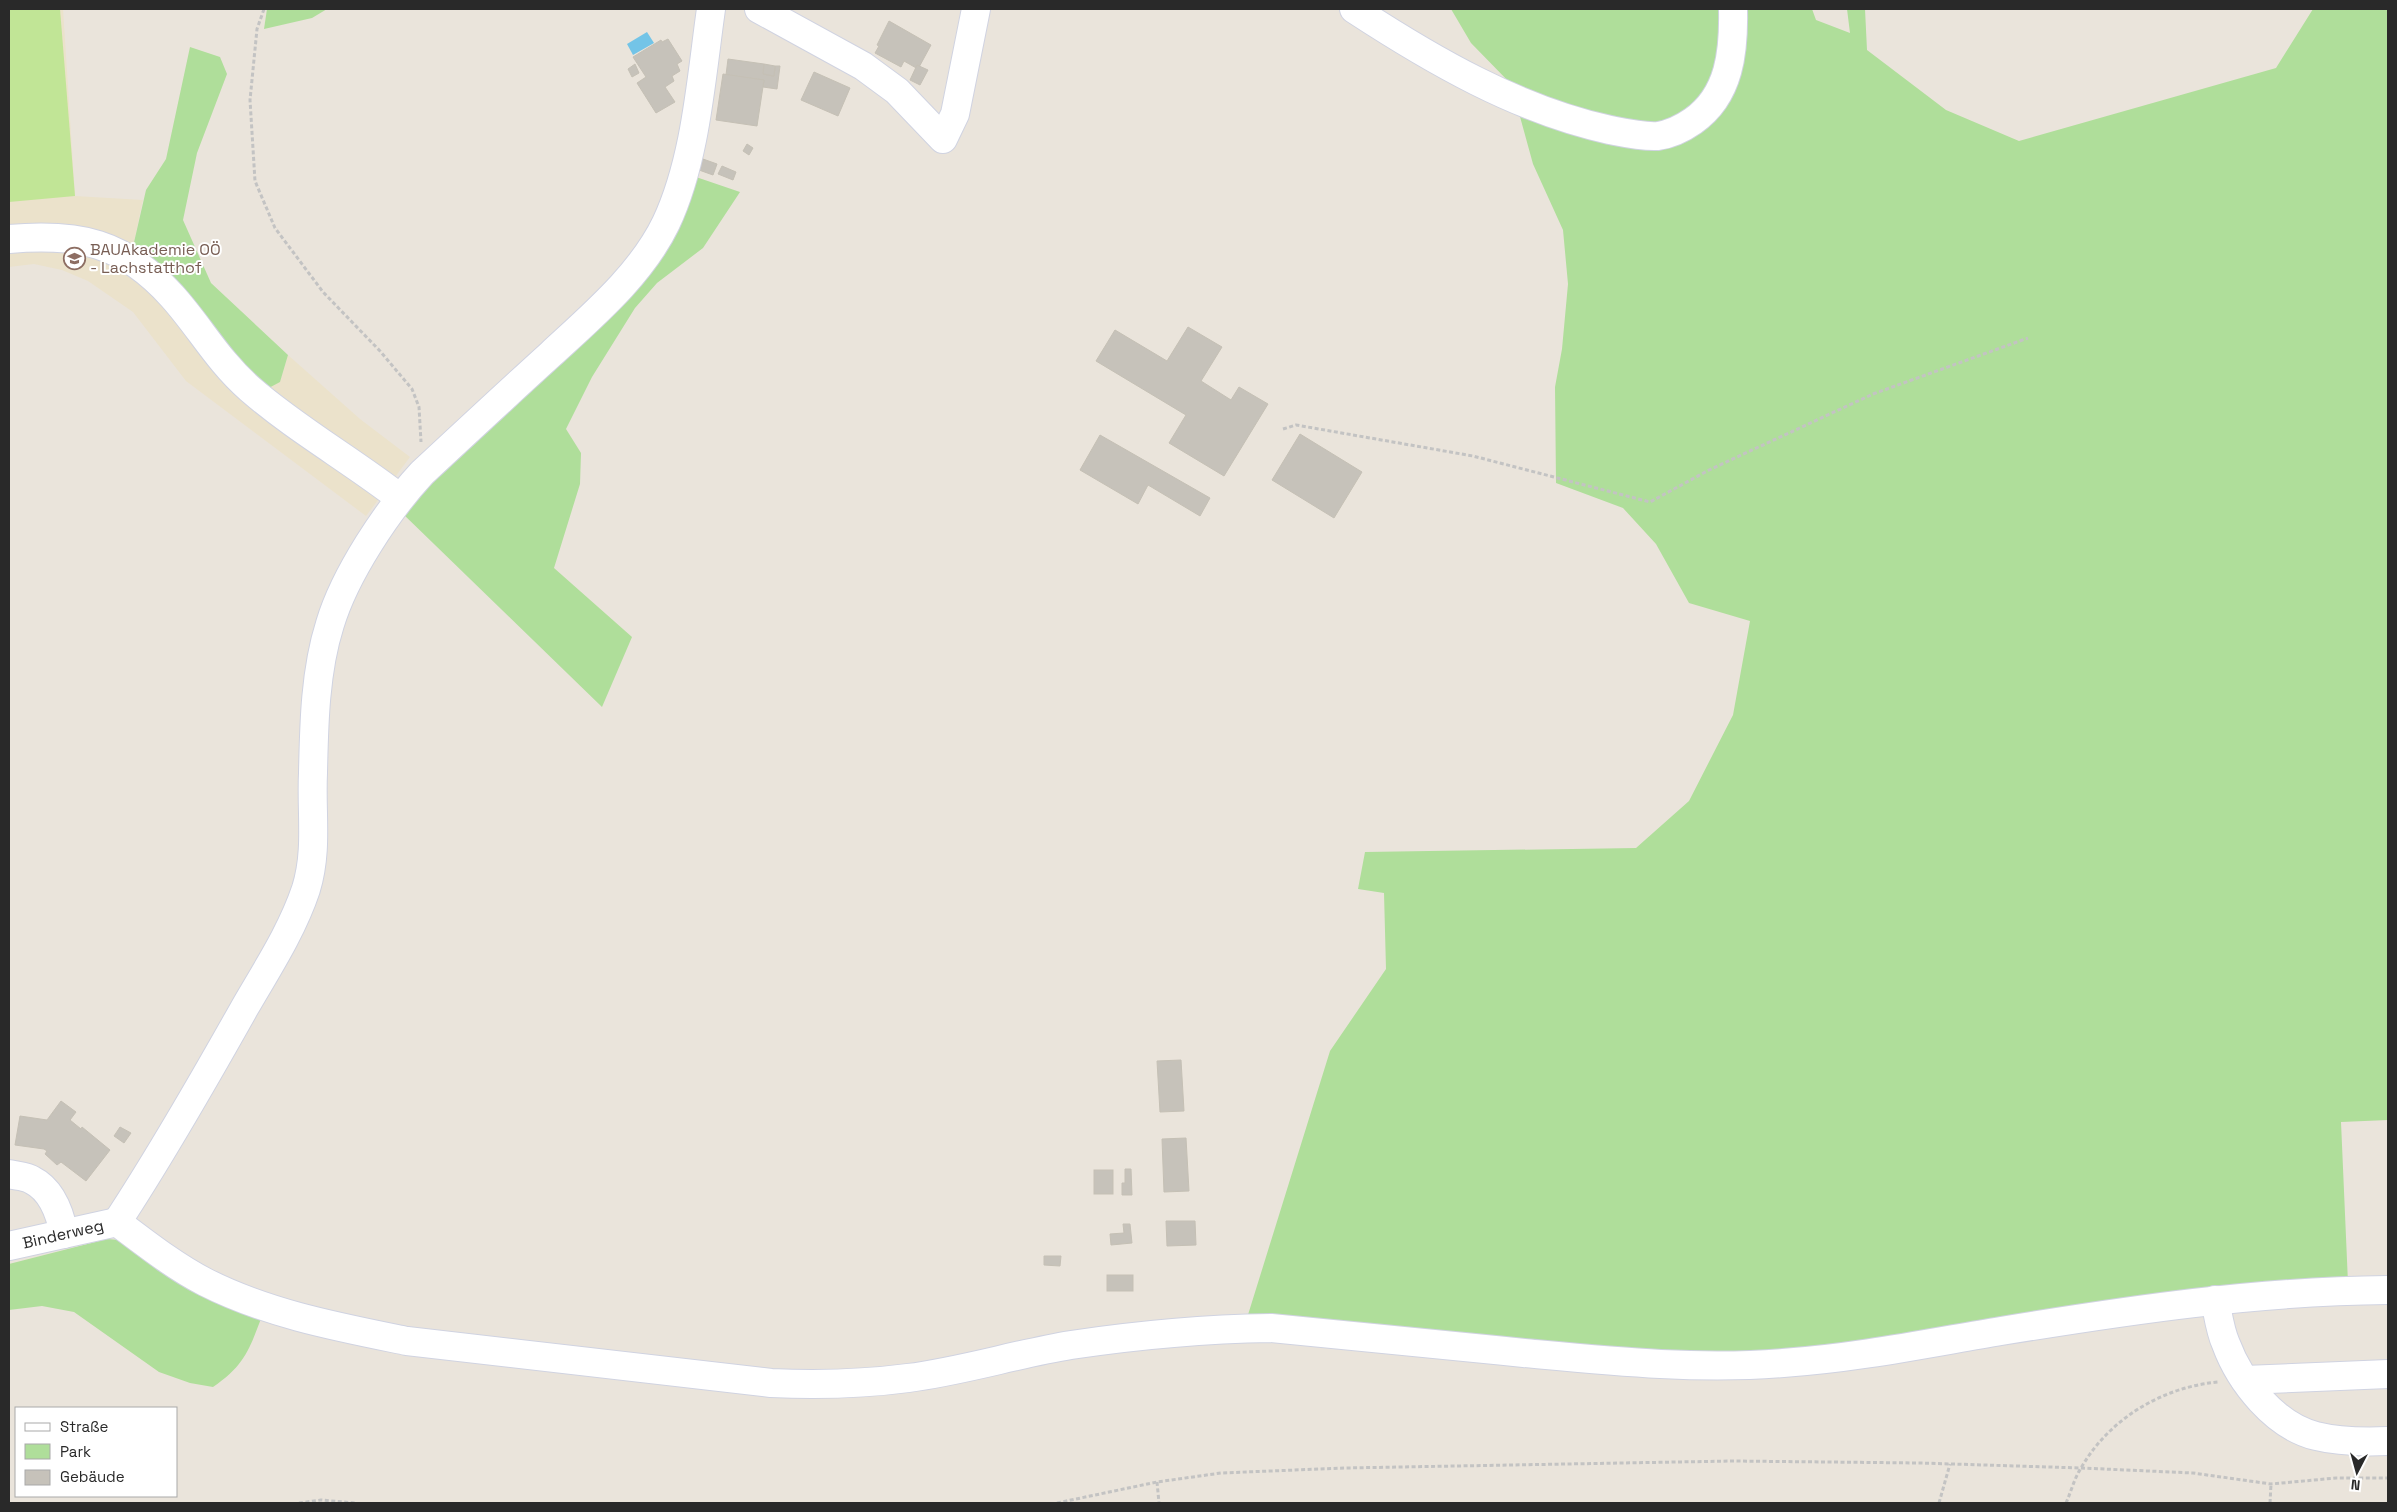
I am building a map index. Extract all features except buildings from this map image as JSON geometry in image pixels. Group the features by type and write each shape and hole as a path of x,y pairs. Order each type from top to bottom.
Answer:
{"street":[{"path":"711,9 684,179 665,225 646,255 602,305 422,473 400,498 361,559 330,624 315,718 312,776 313,861 306,890 291,925 238,1019 142,1184 117,1222 158,1253 205,1282 244,1300 301,1318 407,1341 772,1384 818,1385 909,1378 1070,1345 1153,1334 1216,1329 1271,1328 1649,1364 1717,1366 1782,1364 1837,1358 2003,1331 2215,1300 2292,1292 2388,1290"},
{"path":"759,9 863,66 897,91 943,139 955,114 976,9"},
{"path":"1354,9 1393,35 1512,98 1585,124 1625,133 1658,136 1681,129 1703,114 1719,96 1729,62 1733,9"},
{"path":"9,239 46,236 88,241 122,253 148,273 173,297 229,370 262,400 368,473 400,498"},
{"path":"9,1174 32,1179 48,1193 60,1214 64,1234"},
{"name":"Binderweg","path":"9,1246 117,1222"},
{"path":"2215,1300 2225,1344 2244,1380 2268,1408 2291,1425 2315,1436 2356,1442 2388,1441"},
{"path":"2244,1380 2388,1374"}],"path":[{"path":"264,9 257,29 250,100 255,181 275,228 323,292 380,351 412,389 420,407 422,473"},
{"path":"1283,429 1296,425 1473,456 1650,502 1709,470 1873,394 2028,338"},
{"path":"2066,1503 2081,1468 2114,1425 2154,1398 2201,1384 2244,1380"},
{"path":"1057,1503 1156,1482 1220,1473 1345,1468 1733,1460 2081,1468 2193,1473 2271,1484 2336,1478 2388,1478"},
{"path":"1939,1503 1950,1464"},
{"path":"1156,1482 1158,1503"},
{"path":"2270,1503 2271,1484"},
{"path":"299,1503 320,1500 355,1503"}],"shaded area":[{"name":"BAUAkademie OÖ - Lachstatthof","path":"9,9 63,9 75,196 143,200 132,251 280,382 288,355 360,419 410,457 366,516 186,381 133,312 88,281 62,270 34,264 9,267"}],"green space":[{"path":"9,9 60,9 75,196 9,202"},
{"path":"267,9 327,9 312,18 264,29"},
{"path":"1451,9 1812,9 1816,20 1850,33 1847,9 1865,9 1867,50 1946,110 2019,141 2276,68 2313,9 2388,9 2388,1120 2341,1122 2348,1283 2001,1321 1746,1357 1652,1355 1247,1318 1330,1051 1386,969 1384,893 1358,889 1365,852 1636,848 1689,801 1733,715 1750,621 1689,603 1656,544 1623,508 1556,483 1555,387 1562,349 1568,284 1563,230 1533,164 1511,84 1471,43"},
{"path":"190,47 220,57 227,74 197,153 183,220 211,283 288,355 280,382 263,391 132,251 146,190 166,159"},
{"path":"696,177 740,192 703,248 657,283 635,308 592,377 566,429 581,453 580,484 554,568 632,637 602,707 401,512 606,309"},
{"path":"107,1239 119,1240 262,1316 245,1356 224,1379 213,1387 190,1383 159,1372 74,1312 42,1306 9,1310 9,1264"}],"water":[{"path":"647,32 654,43 633,55 627,44"}],"place":[{"name":"BAUAkademie OÖ - Lachstatthof","path":"74,258"}]}
